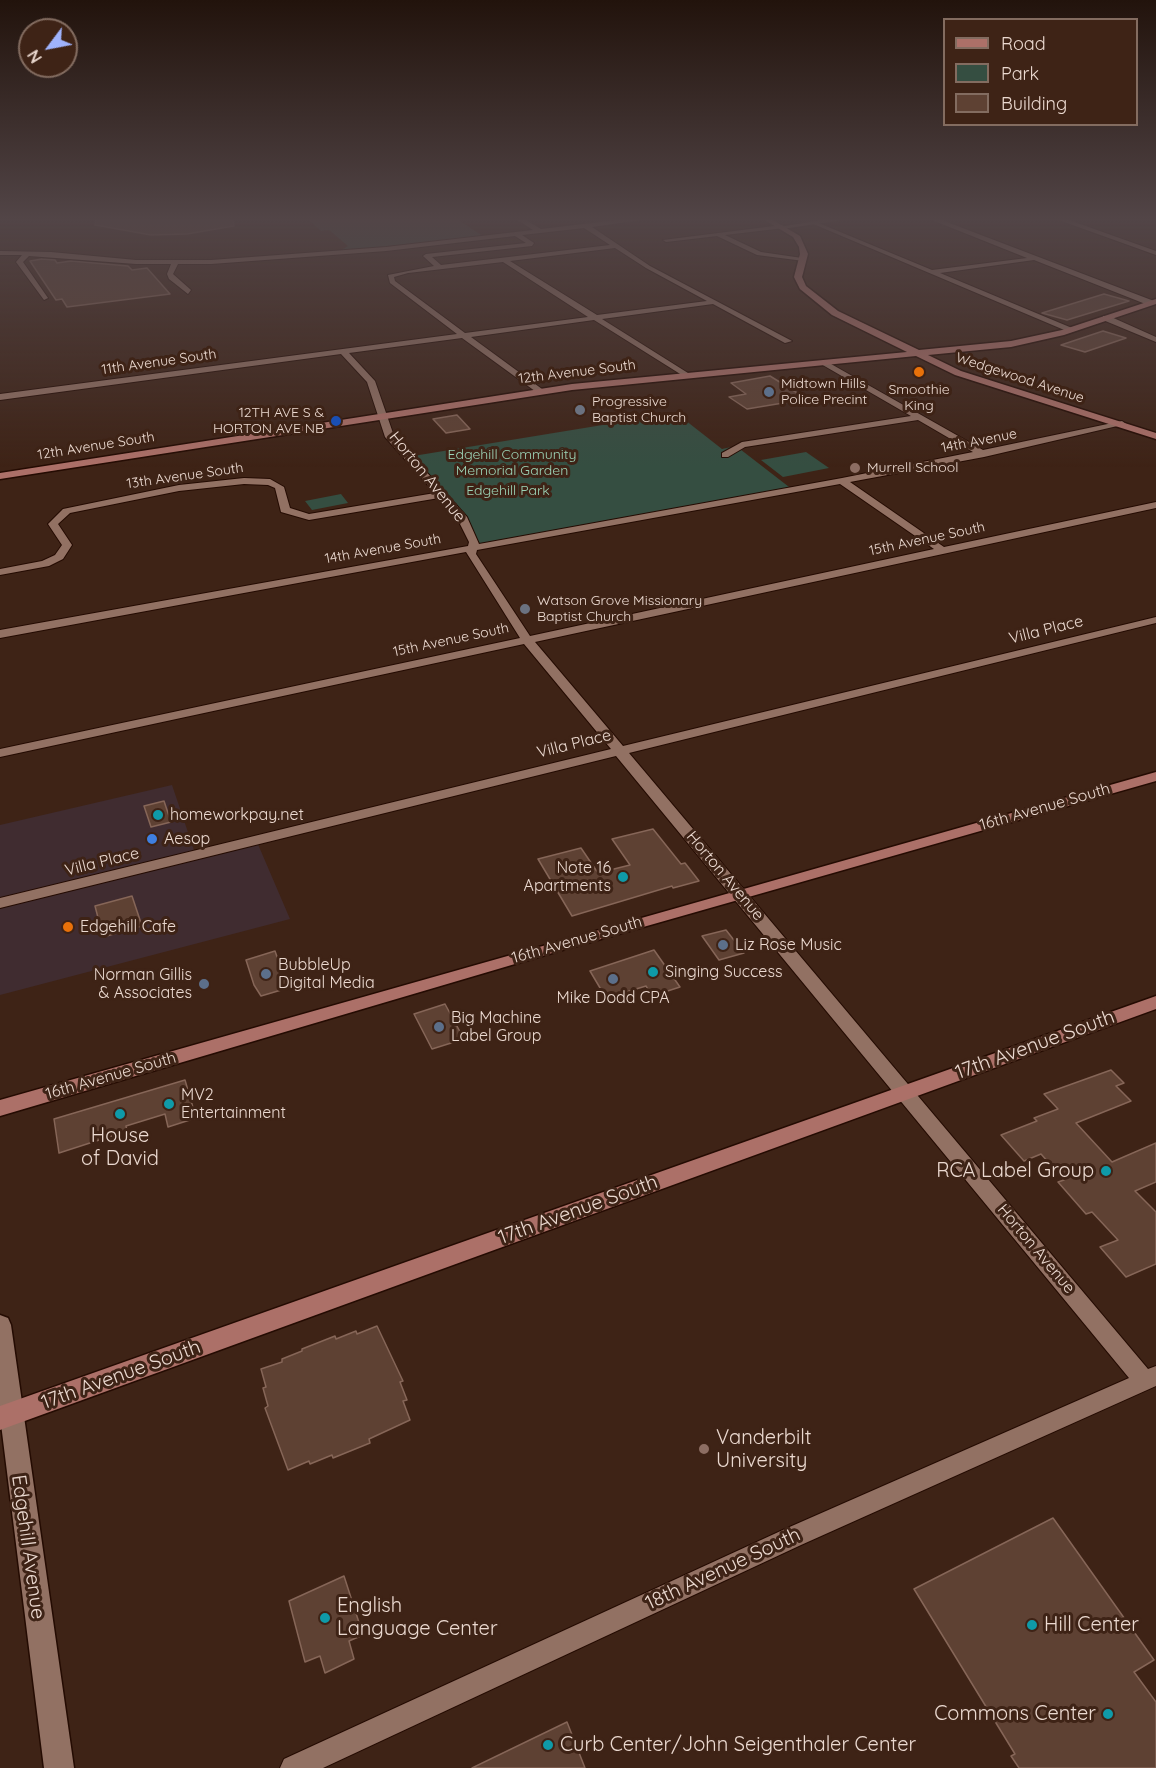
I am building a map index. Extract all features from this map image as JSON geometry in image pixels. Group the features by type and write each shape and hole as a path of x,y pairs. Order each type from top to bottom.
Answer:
{"main road":[{"name":"Wedgewood Avenue","path":"820,302 835,313 916,354 983,382 1156,436"},
{"name":"12th Avenue South","path":"0,476 539,391 1011,344 1069,330 1153,302"},
{"name":"16th Avenue South","path":"0,1108 740,893 1156,776"},
{"name":"17th Avenue South","path":"5,1416 1156,1002"}],"street":[{"path":"419,302 539,391"},
{"path":"568,302 685,375"},
{"path":"714,302 788,341"},
{"name":"11th Avenue South","path":"0,397 714,302"},
{"path":"1002,302 1069,330"},
{"path":"1106,318 1156,340"},
{"name":"Horton Avenue","path":"343,351 371,381 390,437 463,519 474,542 471,554 526,639 905,1092 1151,1379"},
{"path":"824,362 984,454"},
{"path":"725,455 742,446 918,417"},
{"name":"14th Avenue","path":"842,481 984,454 1122,424"},
{"name":"13th Avenue South","path":"0,572 45,564 63,553 67,545 53,524 67,511 179,488 237,481 268,481 279,487 285,510 309,517 442,495"},
{"path":"842,481 943,551"},
{"name":"14th Avenue South","path":"0,634 842,481"},
{"name":"15th Avenue South","path":"0,753 1156,505"},
{"name":"Villa Place","path":"0,903 257,842 619,750 1156,620"},
{"name":"Edgehill Avenue","path":"0,1325 5,1416 59,1768"},
{"name":"18th Avenue South","path":"293,1768 793,1537 1151,1379"}],"shaded area":[{"path":"172,785 196,856 257,842 290,919 0,995 0,825"}],"green space":[{"name":"Edgehill Park","path":"676,413 722,449 736,446 793,490 473,548 463,519 407,457"},
{"path":"806,452 829,468 783,477 761,460"},
{"path":"341,494 348,503 312,510 305,501"}],"building":[{"path":"64,302 111,302 67,307"},
{"path":"1080,302 1127,302 1067,320 1042,313"},
{"path":"1103,331 1126,338 1085,352 1061,345"},
{"name":"Midtown Hills Police Precint","path":"770,376 807,399 747,409 729,397 746,394 731,383"},
{"path":"457,415 470,429 446,433 433,419"},
{"name":"homeworkpay.net","path":"164,801 171,822 151,827 144,806"},
{"name":"Note 16 Apartments","path":"653,829 681,864 685,863 699,881 673,888 672,886 572,916 538,859 581,848 598,873 630,865 612,839"},
{"path":"132,896 142,926 103,937 95,906"},
{"name":"Liz Rose Music","path":"726,930 744,953 719,960 702,936"},
{"path":"654,950 680,987 652,996 646,986 606,998 590,971"},
{"name":"BubbleUp Digital Media","path":"275,951 288,988 261,996 254,985 246,960"},
{"name":"Big Machine Label Group","path":"445,1004 464,1039 432,1049 414,1014"},
{"name":"RCA Label Group","path":"1111,1070 1124,1083 1116,1086 1131,1101 1076,1123 1112,1162 1156,1143 1156,1182 1135,1191 1156,1212 1156,1264 1126,1277 1100,1247 1118,1240 1092,1212 1086,1214 1058,1182 1064,1180 1041,1154 1024,1161 1001,1135 1037,1121 1034,1118 1058,1109 1044,1094"},
{"path":"185,1080 196,1118 168,1127 165,1114 126,1126 127,1131 59,1153 54,1119"},
{"path":"377,1326 403,1381 400,1382 407,1400 403,1401 410,1420 369,1439 370,1443 333,1458 332,1455 310,1464 309,1461 288,1470 265,1408 268,1406 261,1369 282,1362 282,1359 302,1349 335,1336 336,1339 356,1331 357,1334"},
{"name":"Hill Center","path":"1053,1518 1154,1660 1134,1672 1156,1702 1156,1768 1019,1768 1011,1756 1015,1754 914,1589"},
{"name":"English Language Center","path":"344,1576 363,1635 349,1641 354,1659 325,1673 320,1656 305,1662 289,1601"},
{"name":"Curb Center/John Seigenthaler Center","path":"567,1722 585,1768 472,1768"}],"place":[{"name":"Smoothie King","path":"919,372"},
{"name":"Midtown Hills Police Precint","path":"769,392"},
{"name":"Progressive Baptist Church","path":"580,410"},
{"name":"12TH AVE S & HORTON AVE NB","path":"336,421"},
{"name":"Murrell School","path":"855,468"},
{"name":"Watson Grove Missionary Baptist Church","path":"525,609"},
{"name":"homeworkpay.net","path":"158,815"},
{"name":"Aesop","path":"152,839"},
{"name":"Note 16 Apartments","path":"623,877"},
{"name":"Edgehill Cafe","path":"68,927"},
{"name":"Liz Rose Music","path":"723,945"},
{"name":"Singing Success","path":"653,972"},
{"name":"BubbleUp Digital Media","path":"266,974"},
{"name":"Mike Dodd CPA","path":"613,979"},
{"name":"Norman Gillis & Associates","path":"204,984"},
{"name":"Big Machine Label Group","path":"439,1027"},
{"name":"MV2 Entertainment","path":"169,1104"},
{"name":"House of David","path":"120,1114"},
{"name":"RCA Label Group","path":"1106,1171"},
{"name":"Vanderbilt University","path":"704,1449"},
{"name":"English Language Center","path":"325,1618"},
{"name":"Hill Center","path":"1032,1625"},
{"name":"Commons Center","path":"1108,1714"},
{"name":"Curb Center/John Seigenthaler Center","path":"548,1745"}],"park label":[{"name":"Edgehill Community Memorial Garden","path":"512,463"}]}
